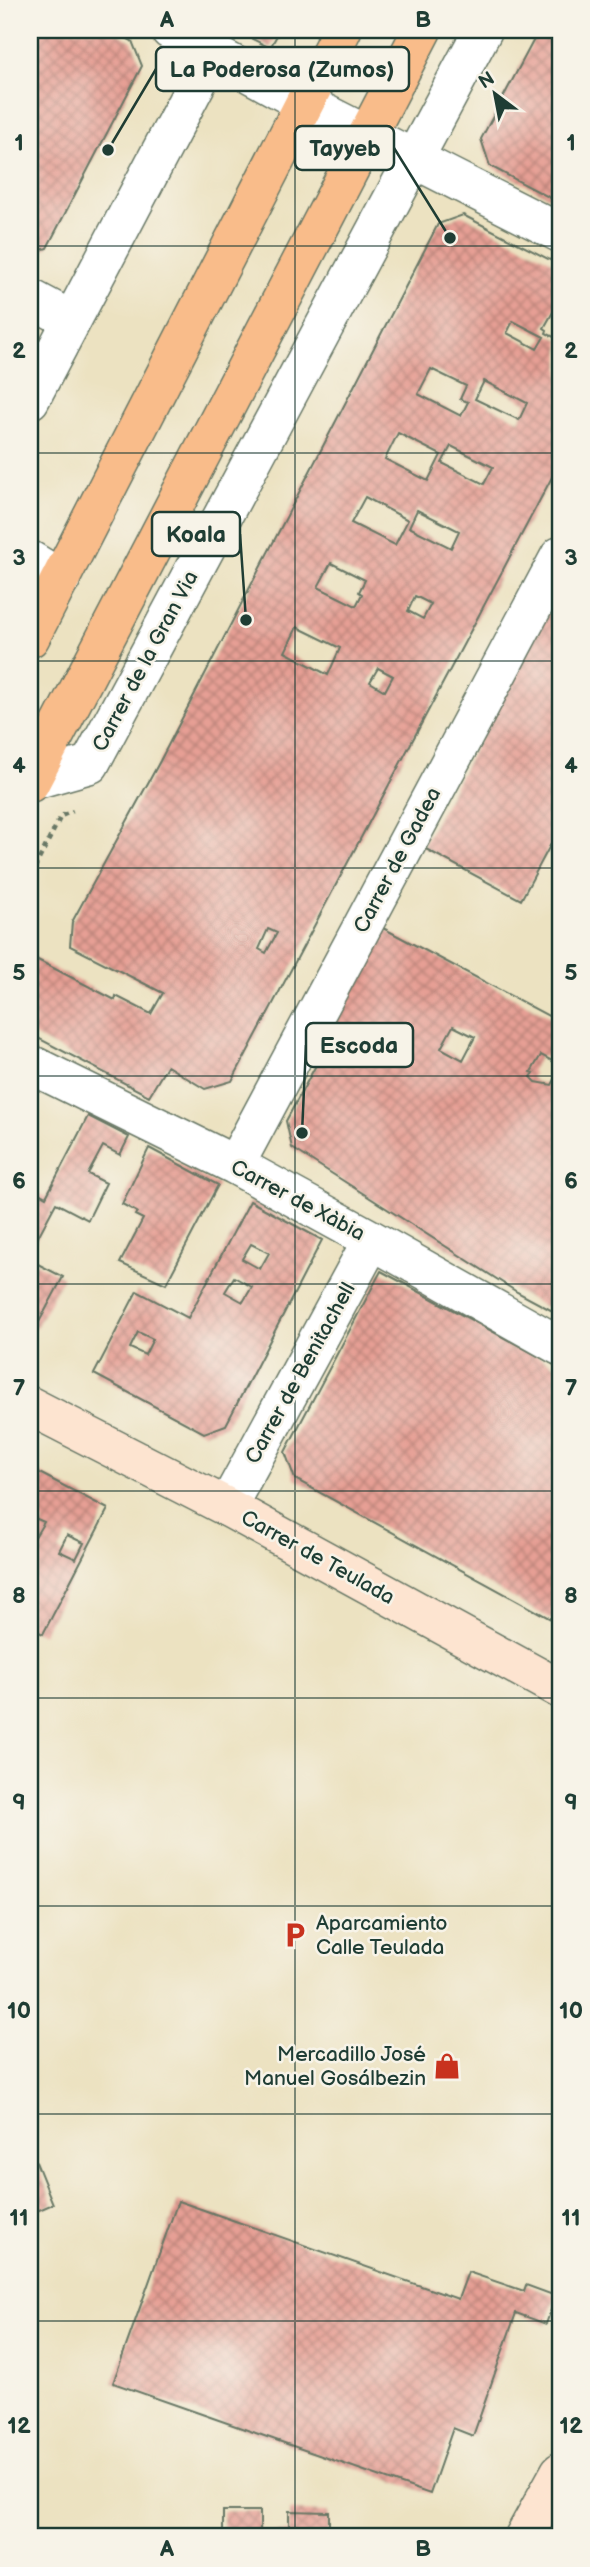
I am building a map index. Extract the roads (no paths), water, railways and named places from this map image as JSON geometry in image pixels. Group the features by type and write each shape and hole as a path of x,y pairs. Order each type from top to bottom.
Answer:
{"main road":[{"path":"30,638 46,570 342,30"},
{"name":"Carrer de la Gran Via","path":"30,782 422,30"}],"street":[{"path":"170,30 304,103 560,233"},
{"name":"Carrer de la Gran Via","path":"30,782 90,764 483,30"},
{"path":"30,400 212,54"},
{"path":"30,298 71,320"},
{"name":"Carrer de Gadea","path":"235,1166 560,556"},
{"name":"Carrer de Xàbia","path":"30,1064 235,1166 560,1346"},
{"name":"Carrer de Benitachell","path":"227,1507 372,1240"},
{"name":"Carrer de Teulada","path":"30,1406 227,1507 560,1689"},
{"name":"Carrer de Teulada","path":"30,1419 74,1429"},
{"path":"524,2537 560,2472"}],"place":[{"name":"La Poderosa (Zumos)","path":"108,150"},
{"name":"Tayyeb","path":"450,238"},
{"name":"Koala","path":"246,620"},
{"name":"Escoda","path":"302,1133"},
{"name":"Aparcamiento Calle Teulada","path":"295,1935"},
{"name":"Mercadillo José Manuel Gosálbezin","path":"447,2066"}]}
